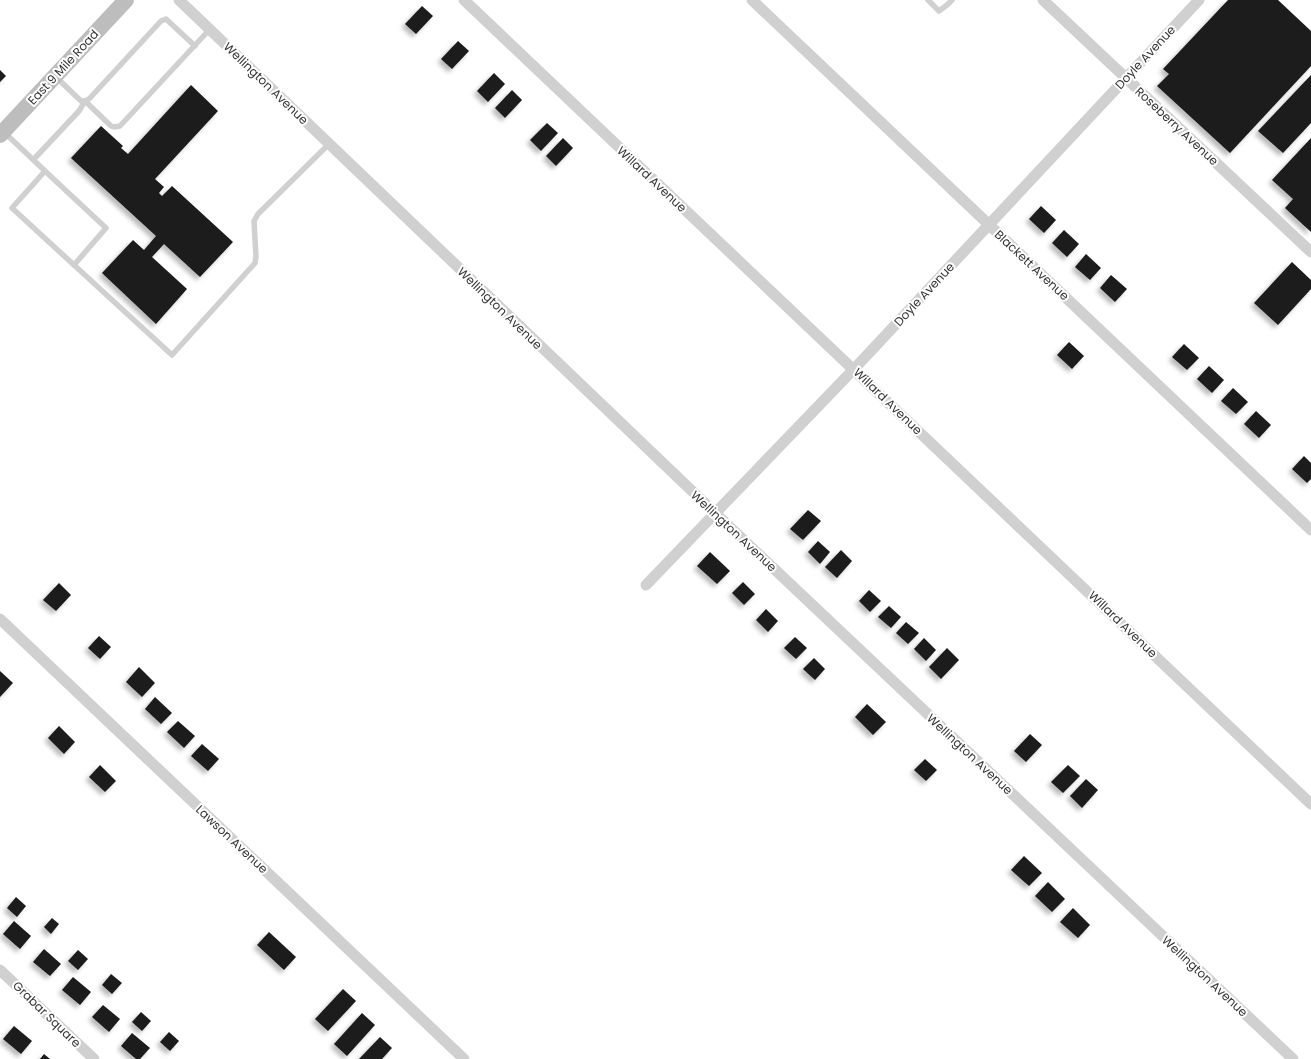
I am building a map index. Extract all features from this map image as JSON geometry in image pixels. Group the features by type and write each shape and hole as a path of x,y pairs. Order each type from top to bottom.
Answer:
{"main road":[{"name":"East 9 Mile Road","path":"2,133 126,0"}],"street":[{"name":"Wellington Avenue","path":"179,0 715,513 1293,1059"},
{"name":"Willard Avenue","path":"464,0 1311,804"},
{"name":"Blackett Avenue","path":"752,0 1311,530"},
{"name":"Roseberry Avenue","path":"1043,0 1311,252"},
{"name":"Doyle Avenue","path":"646,585 854,369 1198,0"},
{"name":"Lawson Avenue","path":"0,619 464,1059"},
{"name":"Grabar Square","path":"0,970 94,1059"}],"lane":[{"path":"928,0 939,11 947,6 952,0"},
{"path":"34,159 161,21 166,19 194,46"},
{"path":"55,76 81,101 85,102 111,126 120,126 210,29"},
{"path":"2,133 34,159 106,228 74,265"},
{"path":"45,171 12,208 172,355 255,263 254,221 258,214 329,144"}],"building":[{"path":"1228,0 1278,0 1311,31 1311,66 1230,153 1157,86 1169,74 1163,69"},
{"path":"422,6 433,16 416,34 405,24"},
{"path":"458,41 469,51 452,69 441,59"},
{"path":"0,70 6,76 0,82"},
{"path":"494,73 505,84 488,102 477,91"},
{"path":"1311,75 1311,123 1283,153 1258,131"},
{"path":"191,85 218,111 155,179 164,187 159,193 162,196 172,186 233,242 200,277 164,244 152,257 187,289 156,324 102,273 133,240 144,250 156,236 71,158 101,126 123,146 121,148 128,154"},
{"path":"512,90 522,100 505,118 495,108"},
{"path":"547,123 558,133 541,151 530,140"},
{"path":"563,138 573,148 556,166 546,156"},
{"path":"1311,138 1311,232 1285,208 1293,199 1272,180"},
{"path":"1041,206 1056,220 1044,233 1029,219"},
{"path":"1064,230 1079,244 1067,257 1052,243"},
{"path":"1086,254 1101,268 1090,280 1075,267"},
{"path":"1292,262 1311,280 1311,289 1278,325 1254,303"},
{"path":"1111,275 1127,289 1115,302 1100,288"},
{"path":"1069,342 1084,356 1072,369 1057,355"},
{"path":"1184,344 1199,358 1187,370 1172,357"},
{"path":"1209,366 1224,380 1212,393 1197,379"},
{"path":"1233,388 1248,402 1236,414 1221,401"},
{"path":"1256,411 1271,425 1259,438 1244,424"},
{"path":"1304,456 1311,463 1311,479 1307,483 1292,469"},
{"path":"808,510 821,521 803,540 790,529"},
{"path":"818,541 830,552 820,564 808,552"},
{"path":"841,550 852,561 837,578 825,567"},
{"path":"710,552 730,571 717,584 697,566"},
{"path":"743,582 755,594 744,605 732,593"},
{"path":"59,583 71,595 56,611 43,600"},
{"path":"869,590 881,601 870,612 859,601"},
{"path":"889,606 901,617 891,628 878,617"},
{"path":"766,609 778,621 768,632 756,620"},
{"path":"906,622 919,633 908,644 896,633"},
{"path":"99,636 111,647 100,659 88,648"},
{"path":"795,637 807,648 796,659 784,648"},
{"path":"924,638 936,650 926,661 914,649"},
{"path":"947,648 959,660 941,679 929,667"},
{"path":"814,658 825,669 815,680 803,669"},
{"path":"139,667 155,683 142,697 126,682"},
{"path":"0,671 13,683 0,697"},
{"path":"155,697 172,713 161,724 145,709"},
{"path":"867,704 886,722 873,735 855,717"},
{"path":"178,721 195,736 184,748 167,732"},
{"path":"59,726 75,742 64,754 48,738"},
{"path":"1030,734 1042,745 1026,762 1014,751"},
{"path":"202,744 219,759 208,771 191,756"},
{"path":"925,759 937,770 926,781 914,770"},
{"path":"100,765 116,781 105,792 89,777"},
{"path":"1068,765 1080,776 1063,793 1051,782"},
{"path":"1086,779 1098,790 1082,808 1070,796"},
{"path":"1024,856 1042,873 1029,886 1011,870"},
{"path":"1048,882 1065,899 1052,912 1035,896"},
{"path":"16,897 26,906 17,917 7,908"},
{"path":"1073,908 1090,925 1078,938 1060,922"},
{"path":"52,918 59,924 51,934 44,927"},
{"path":"14,921 31,936 20,949 3,934"},
{"path":"269,932 296,957 284,970 257,945"},
{"path":"44,949 61,964 50,976 33,962"},
{"path":"78,950 88,959 78,970 68,961"},
{"path":"111,974 122,983 112,994 102,985"},
{"path":"73,977 91,992 80,1005 62,990"},
{"path":"343,989 356,1001 328,1031 315,1019"},
{"path":"103,1005 120,1019 109,1032 92,1017"},
{"path":"141,1012 151,1021 142,1031 132,1022"},
{"path":"362,1013 375,1025 347,1056 334,1044"},
{"path":"14,1026 32,1041 21,1054 3,1039"},
{"path":"169,1032 179,1041 170,1051 160,1042"},
{"path":"132,1033 150,1048 140,1059 136,1059 121,1046"},
{"path":"380,1037 392,1048 382,1059 359,1059"},
{"path":"44,1054 50,1059 40,1059"}]}
